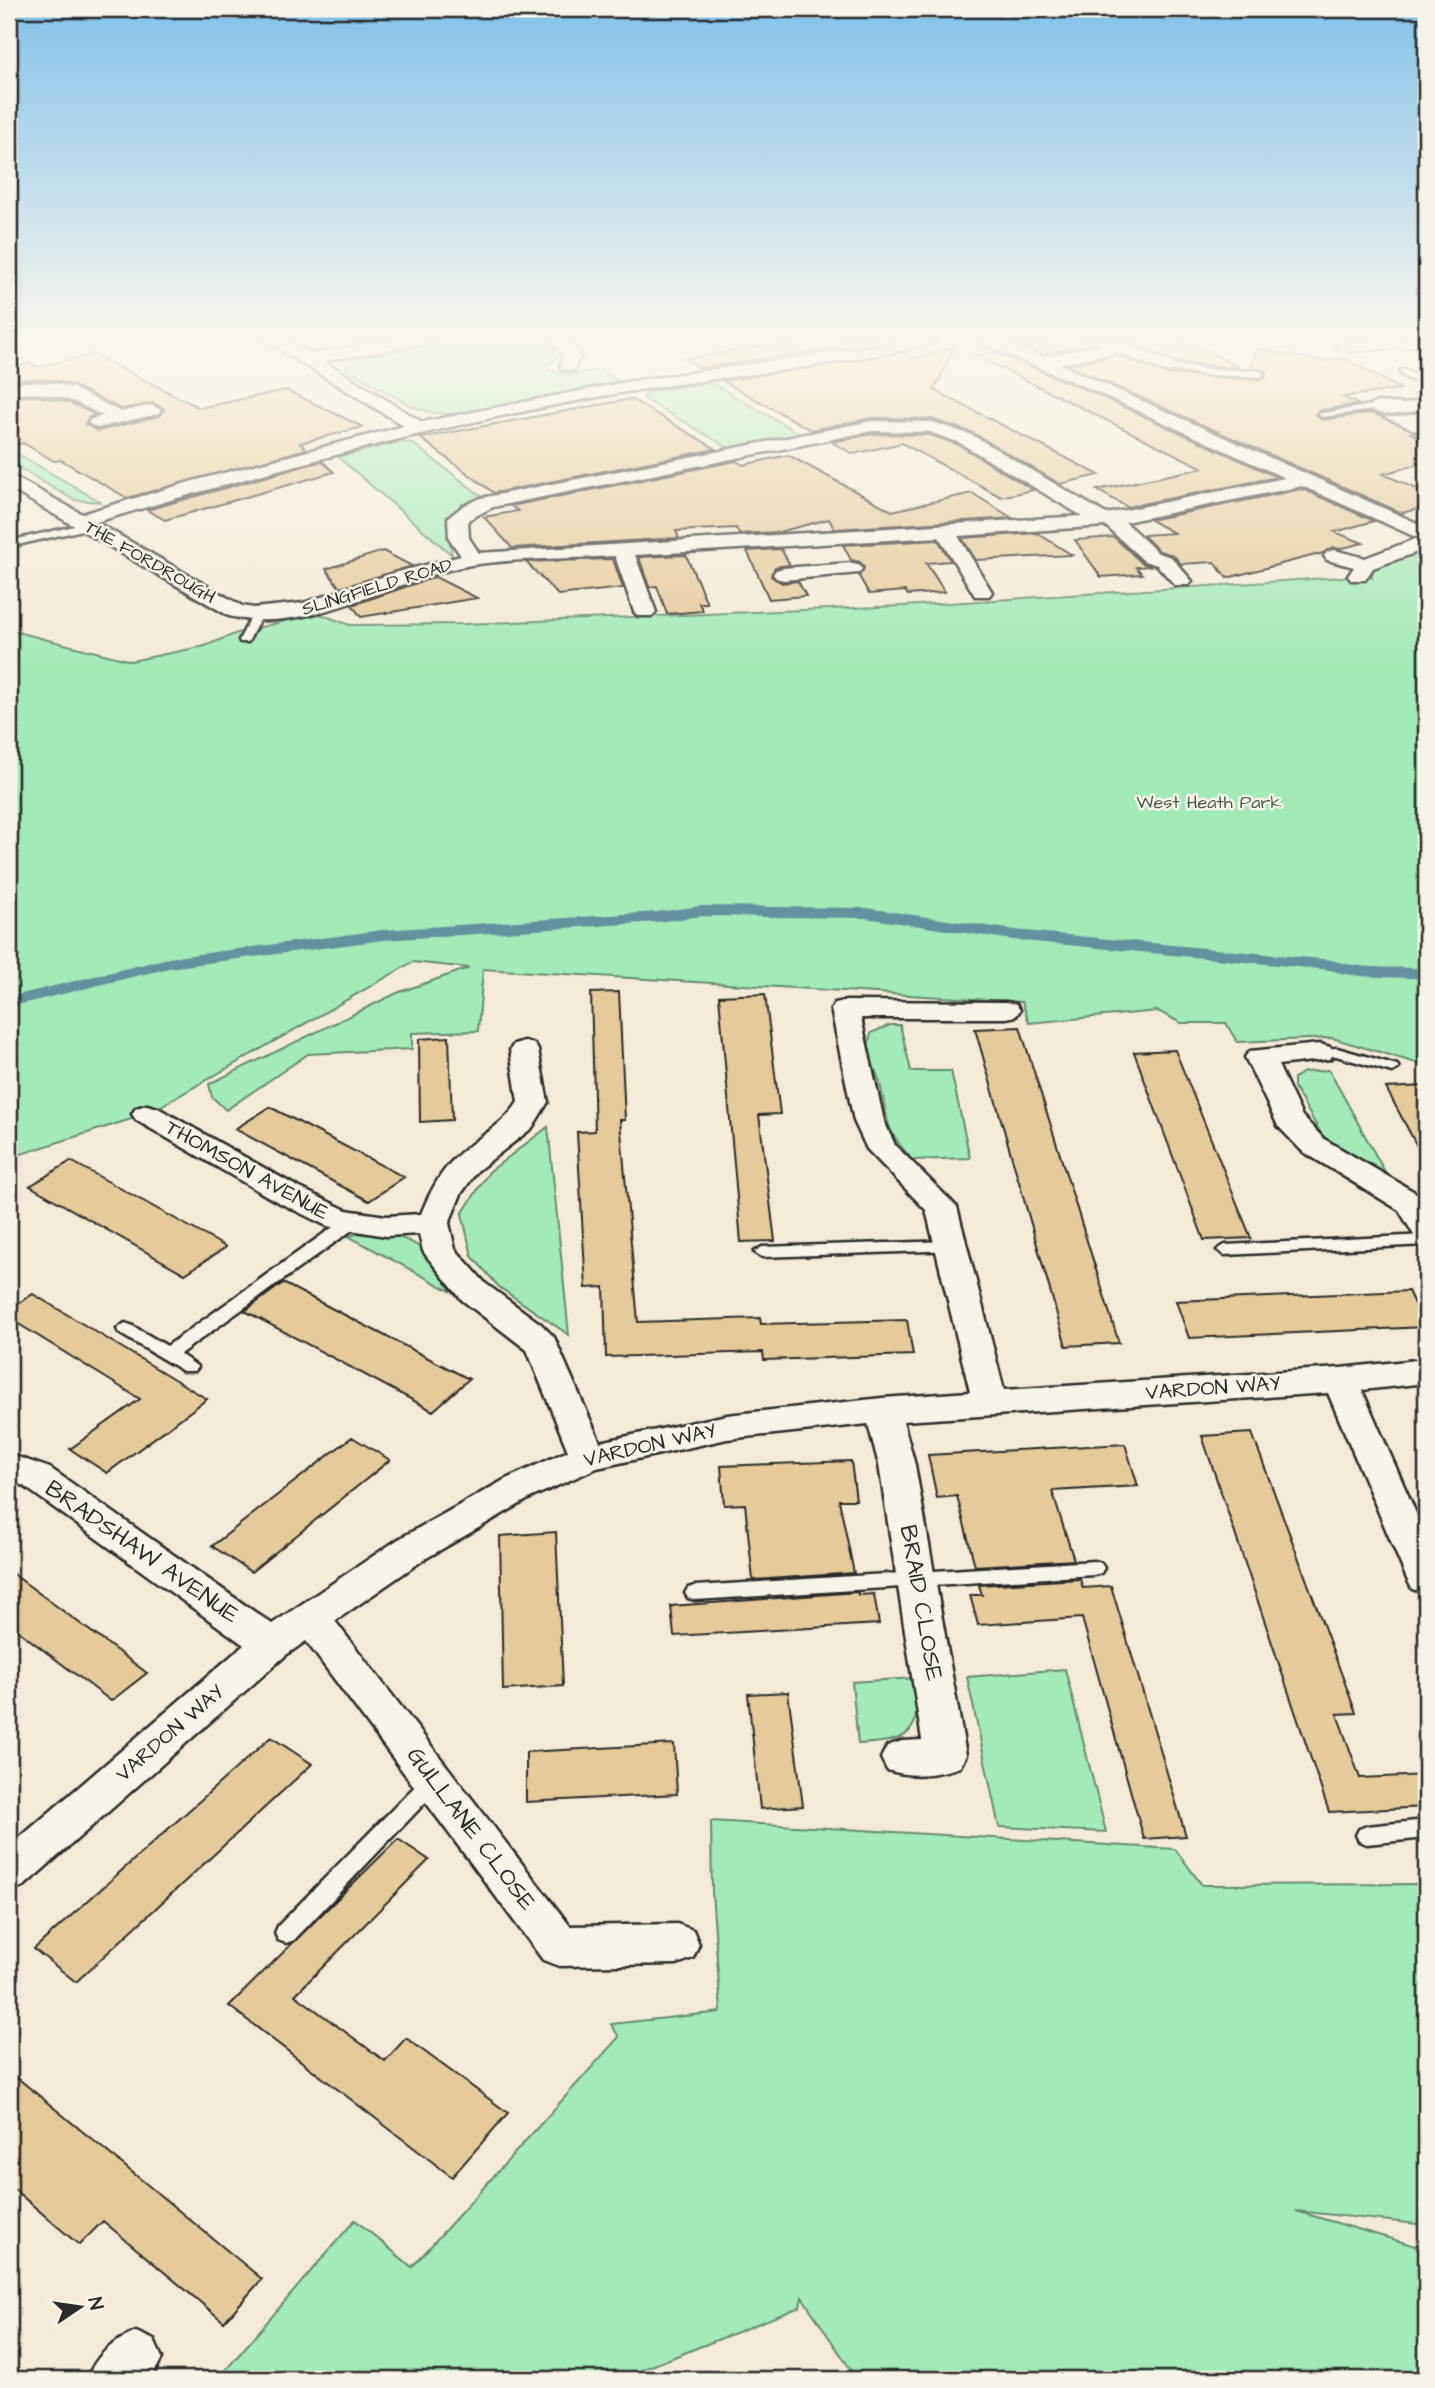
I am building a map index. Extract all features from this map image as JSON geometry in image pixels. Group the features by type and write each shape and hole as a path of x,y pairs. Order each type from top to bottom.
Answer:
{"street":[{"path":"84,524 225,478 332,450"},
{"path":"472,559 460,538 458,518 488,502 749,450"},
{"path":"985,450 1107,520 1151,557 1164,561 1182,581"},
{"path":"1242,450 1426,534"},
{"name":"THE FORDROUGH","path":"9,480 236,612 256,617"},
{"name":"SLINGFIELD ROAD","path":"256,617 291,613 427,569 472,559 1107,520 1304,480"},
{"path":"945,531 982,592"},
{"path":"803,540 821,570"},
{"path":"1334,556 1362,570 1426,542"},
{"path":"623,550 645,612"},
{"path":"783,574 852,569"},
{"path":"990,1402 941,1207 882,1149 869,1121 845,1009 1006,1010"},
{"path":"524,1050 533,1102 521,1122 466,1164 445,1194 433,1223 439,1251 474,1292 529,1332 542,1345 588,1457"},
{"path":"1320,1053 1260,1057 1289,1120 1313,1145 1422,1212"},
{"name":"THOMSON AVENUE","path":"147,1114 285,1193 338,1219 386,1226 433,1223"},
{"name":"VARDON WAY","path":"9,1873 272,1644 410,1549 519,1488 588,1457 727,1427 882,1410 1340,1380 1426,1371"},
{"path":"1340,1380 1419,1544 1426,1579"},
{"name":"BRAID CLOSE","path":"882,1410 897,1465 945,1755 902,1758"},
{"name":"BRADSHAW AVENUE","path":"9,1467 37,1477 272,1644"},
{"name":"GULLANE CLOSE","path":"311,1618 559,1946 677,1944"}],"lane":[{"path":"9,544 84,524"},
{"path":"244,640 256,617"},
{"path":"1320,1053 1337,1052 1392,1068"},
{"path":"168,1354 353,1221"},
{"path":"1225,1250 1426,1240"},
{"path":"762,1252 950,1245"},
{"path":"125,1329 189,1367"},
{"path":"695,1593 1094,1568"},
{"path":"286,1933 434,1780"},
{"path":"1367,1835 1426,1829"}],"green space":[{"path":"12,450 101,502 74,500 9,462"},
{"path":"365,450 422,450 484,498 461,510 448,528 452,555 338,457"},
{"name":"West Heath Park","path":"1426,548 1426,1066 1332,1038 1237,1042 1226,1023 1181,1023 1158,1011 1029,1023 1022,1002 483,969 478,1031 412,1033 412,1049 308,1054 226,1110 212,1097 209,1084 397,993 469,968 413,962 147,1114 9,1158 9,630 131,661 205,646 237,633 317,613 350,625 464,624 903,606 1358,576 1372,578 1373,566"},
{"path":"890,1025 900,1025 911,1071 951,1071 970,1158 912,1160 894,1137 877,1074 866,1056 871,1033"},
{"path":"1329,1070 1386,1174 1324,1139 1294,1087 1294,1078 1304,1072"},
{"path":"548,1127 569,1335 499,1287 472,1256 462,1214 489,1172"},
{"path":"370,1231 410,1241 432,1256 446,1277 450,1291 348,1236"},
{"path":"1065,1669 1106,1832 999,1827 967,1677"},
{"path":"914,1678 916,1712 909,1731 902,1737 891,1740 858,1744 852,1682"},
{"path":"711,1821 1175,1849 1202,1885 1426,1884 1426,2225 1296,2211 1426,2249 1426,2379 857,2379 802,2297 800,2307 619,2379 218,2379 355,2220 412,2267 619,2037 611,2024 721,2012 712,1892"}],"building":[{"path":"36,450 302,450 127,498 61,460 54,461"},
{"path":"437,450 709,450 494,493"},
{"path":"847,450 869,450 853,454"},
{"path":"916,450 968,450 1033,490 1001,497"},
{"path":"1003,450 1051,450 1099,475 1060,484"},
{"path":"1168,450 1219,450 1277,477 1127,507 1097,490 1203,468"},
{"path":"1260,450 1426,450 1426,462 1383,474 1426,493 1426,507 1402,513"},
{"path":"788,455 892,511 972,493 1012,518 834,529 829,519 779,532 739,534 736,528 676,531 679,538 512,548 484,517 518,511 511,506 736,461 743,465"},
{"path":"322,461 334,472 165,520 147,510"},
{"path":"1302,489 1374,521 1335,532 1363,543 1339,549 1333,547 1323,553 1227,578 1214,562 1181,564 1173,555 1159,551 1143,535 1174,533 1150,520"},
{"path":"1037,533 1072,555 976,560 962,538"},
{"path":"1114,537 1142,563 1151,566 1136,567 1142,574 1101,577 1075,540"},
{"path":"938,540 951,561 926,563 945,592 908,595 905,591 869,594 859,576 864,567 860,562 851,560 843,545"},
{"path":"781,549 790,565 775,567 771,576 782,583 798,581 806,596 769,599 747,551"},
{"path":"383,551 412,566 340,588 326,569"},
{"path":"686,555 707,603 699,603 703,611 667,614 657,586 649,587 639,557"},
{"path":"613,559 623,588 558,595 526,562"},
{"path":"435,577 477,598 361,617 352,605"},
{"path":"619,992 625,1120 620,1120 638,1322 760,1318 761,1324 907,1320 913,1355 764,1360 763,1352 606,1357 604,1287 586,1288 577,1132 595,1131 591,993"},
{"path":"765,994 780,1114 759,1115 775,1241 741,1242 719,996"},
{"path":"1020,1027 1119,1343 1066,1346 975,1029"},
{"path":"449,1037 452,1120 420,1122 419,1039"},
{"path":"1175,1050 1251,1238 1204,1240 1134,1052"},
{"path":"1426,1086 1426,1163 1386,1088"},
{"path":"270,1107 404,1177 369,1201 235,1129"},
{"path":"71,1161 226,1247 185,1274 30,1186"},
{"path":"283,1283 469,1379 433,1411 245,1311"},
{"path":"1408,1291 1425,1327 1189,1338 1176,1301"},
{"path":"33,1294 207,1399 107,1473 70,1449 140,1399 9,1318 9,1309"},
{"path":"1252,1433 1356,1713 1337,1714 1360,1778 1426,1775 1426,1807 1329,1812 1202,1436"},
{"path":"352,1437 390,1460 251,1572 212,1546"},
{"path":"1125,1444 1138,1486 1052,1491 1074,1560 975,1566 957,1496 937,1498 928,1455"},
{"path":"851,1461 856,1500 839,1500 854,1573 753,1580 745,1504 724,1505 721,1466"},
{"path":"556,1532 563,1686 503,1690 500,1536"},
{"path":"9,1571 147,1673 111,1701 9,1624"},
{"path":"1080,1579 1083,1588 1111,1586 1186,1836 1144,1839 1082,1618 978,1625 970,1595 982,1595 979,1585"},
{"path":"858,1592 858,1595 874,1594 879,1624 674,1636 671,1606"},
{"path":"788,1692 803,1806 760,1809 748,1694"},
{"path":"271,1737 312,1764 76,1982 34,1949"},
{"path":"674,1744 677,1794 526,1802 526,1752"},
{"path":"398,1839 429,1860 295,1995 385,2061 406,2038 508,2113 452,2177 229,2006"},
{"path":"9,2071 262,2279 224,2322 103,2221 79,2245 9,2185"}],"waterway":[{"path":"9,1002 169,963 383,935 657,917 701,911 866,913 1014,935 1331,965 1366,971 1426,974"}]}
